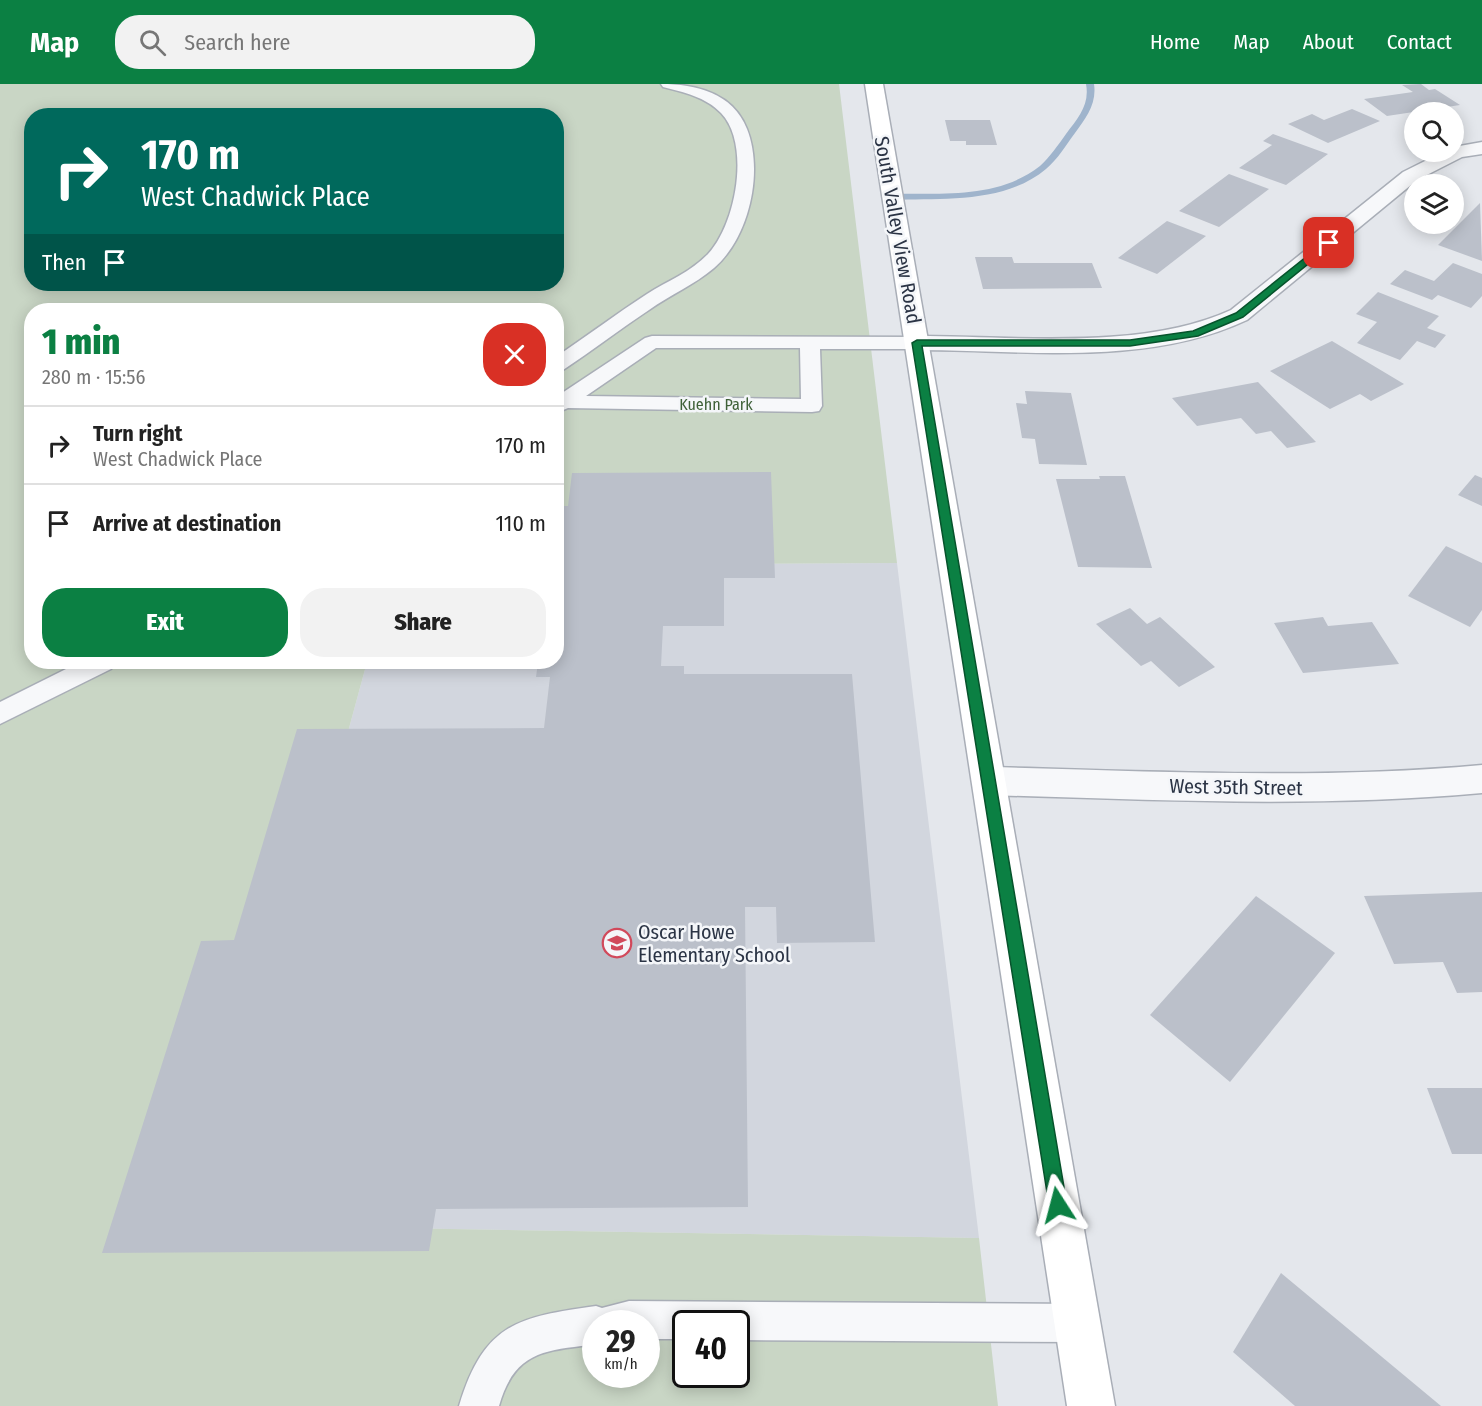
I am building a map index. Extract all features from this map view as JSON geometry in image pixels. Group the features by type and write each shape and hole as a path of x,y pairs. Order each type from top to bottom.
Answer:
{"street":[{"name":"South Valley View Road","path":"874,84 1091,1406"},
{"path":"917,343 1130,343 1184,336 1217,327 1248,308 1410,176 1457,152 1482,148"},
{"name":"West 35th Street","path":"989,781 1279,789 1395,787 1482,779"}],"lane":[{"path":"564,360 658,295 697,274 721,250 735,221 743,192 745,159 742,129 727,109 702,92 668,84"},
{"path":"564,403 651,342 917,343"},
{"path":"564,405 812,406 810,343"},
{"path":"0,714 88,669"},
{"path":"660,1320 1078,1323"},
{"path":"478,1406 484,1386 511,1349 538,1334 582,1327"}],"shaded area":[{"name":"Oscar Howe Elementary School","path":"897,563 979,1238 214,1225 365,669 564,669 564,565"}],"green space":[{"name":"Kuehn Park","path":"0,84 839,84 897,563 564,565 564,303 24,303 24,669 365,669 214,1225 979,1238 998,1406 0,1406"}],"building":[{"path":"1421,84 1429,90 1435,89 1455,102 1404,102 1404,113 1387,116 1364,99 1413,92 1402,85"},
{"path":"1352,109 1380,121 1328,143 1288,124 1312,114 1324,120"},
{"path":"945,120 990,120 997,145 966,145 966,141 950,141"},
{"path":"1273,134 1328,154 1286,185 1239,168 1272,145 1263,141"},
{"path":"1229,174 1269,189 1219,227 1179,211"},
{"path":"1480,203 1482,261 1438,245 1449,234 1464,234 1464,219"},
{"path":"1167,221 1206,236 1157,274 1118,258"},
{"path":"975,257 1012,257 1014,263 1092,263 1102,288 983,289"},
{"path":"1453,263 1482,274 1482,296 1471,308 1438,295 1432,300 1390,284 1405,270 1434,281"},
{"path":"1378,292 1439,316 1427,328 1446,335 1435,348 1417,341 1400,360 1357,343 1377,322 1356,314"},
{"path":"1332,341 1404,384 1371,401 1360,394 1330,409 1270,371"},
{"path":"1258,382 1316,442 1287,448 1271,431 1256,434 1241,418 1197,426 1172,398"},
{"path":"1025,391 1071,393 1087,465 1039,464 1035,439 1022,438 1016,403 1027,404"},
{"name":"Oscar Howe Elementary School","path":"771,472 775,578 724,578 724,626 663,626 661,666 684,666 684,674 852,674 875,942 777,943 776,907 745,907 748,1207 436,1209 429,1251 102,1253 201,941 234,940 297,729 544,728 550,677 536,677 537,669 564,669 564,506 568,506 572,473"},
{"path":"1475,475 1482,478 1482,506 1458,495"},
{"path":"1099,476 1125,476 1152,568 1078,567 1056,479 1100,479"},
{"path":"1446,546 1482,563 1482,610 1470,627 1408,596"},
{"path":"1130,608 1147,624 1160,617 1215,667 1179,687 1151,661 1141,666 1096,624"},
{"path":"1323,617 1328,626 1372,622 1399,664 1303,673 1274,623"},
{"path":"1482,892 1482,992 1457,993 1443,962 1394,964 1364,896"},
{"path":"1256,896 1335,953 1230,1082 1150,1015"},
{"path":"1427,1088 1482,1088 1482,1154 1452,1154"},
{"path":"1281,1273 1441,1406 1295,1406 1233,1352"}],"waterway":[{"path":"892,197 951,196 990,192 1026,179 1051,159 1081,119 1090,103 1090,84"}],"place":[{"name":"Oscar Howe Elementary School","path":"617,943"}],"route":[{"path":"1058,1205 917,343 1130,343 1195,334 1217,327 1239,315 1329,243"}]}
